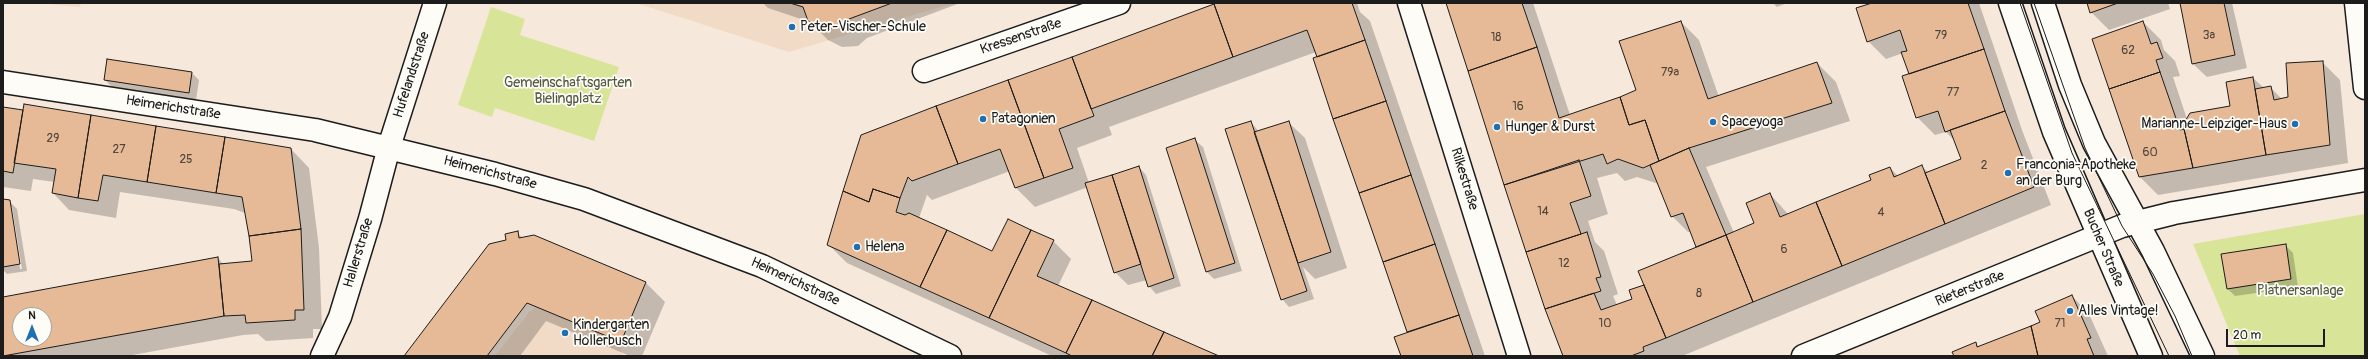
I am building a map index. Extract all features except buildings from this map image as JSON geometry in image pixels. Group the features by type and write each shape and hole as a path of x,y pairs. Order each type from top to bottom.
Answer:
{"street":[{"name":"Hufelandstraße","path":"389,147 435,3"},
{"name":"Kressenstraße","path":"924,71 1119,3"},
{"name":"Rilkestraße","path":"1409,3 1519,356"},
{"name":"Bucher Straße","path":"2010,3 2054,132 2151,356"},
{"path":"2043,3 2083,120 2165,274 2203,356"},
{"path":"2356,3 2365,88"},
{"name":"Heimerichstraße","path":"3,82 315,130 495,174 591,202 762,266 950,356"},
{"name":"Hallerstraße","path":"322,356 342,309 370,219 389,147"},
{"path":"2137,222 2365,180"},
{"name":"Rieterstraße","path":"1803,356 2098,235 2137,222"}],"shaded area":[{"path":"39,3 81,3 80,7"},
{"name":"Peter-Vischer-Schule","path":"636,3 954,3 789,52"},
{"name":"Kindergarten Hollerbusch","path":"602,270 623,356 495,356 530,311"}],"green space":[{"name":"Gemeinschaftsgarten Bielingplatz","path":"491,7 525,19 520,35 619,67 594,141 495,108 492,117 458,105"},
{"name":"Platnersanlage","path":"2365,214 2365,356 2240,356 2193,244"}],"tram line":[{"path":"2020,3 2072,153 2169,356"},
{"path":"2034,3 2085,148 2122,226 2153,274 2175,316 2192,356"}],"place":[{"name":"Peter-Vischer-Schule","path":"792,27"},
{"name":"Patagonien","path":"983,119"},
{"name":"Spaceyoga","path":"1713,122"},
{"name":"Marianne-Leipziger-Haus","path":"2295,124"},
{"name":"Hunger & Durst","path":"1497,127"},
{"name":"Franconia-Apotheke an der Burg","path":"2008,173"},
{"name":"Helena","path":"857,247"},
{"name":"Alles Vintage!","path":"2070,311"},
{"name":"Kindergarten Hollerbusch","path":"565,333"}]}
